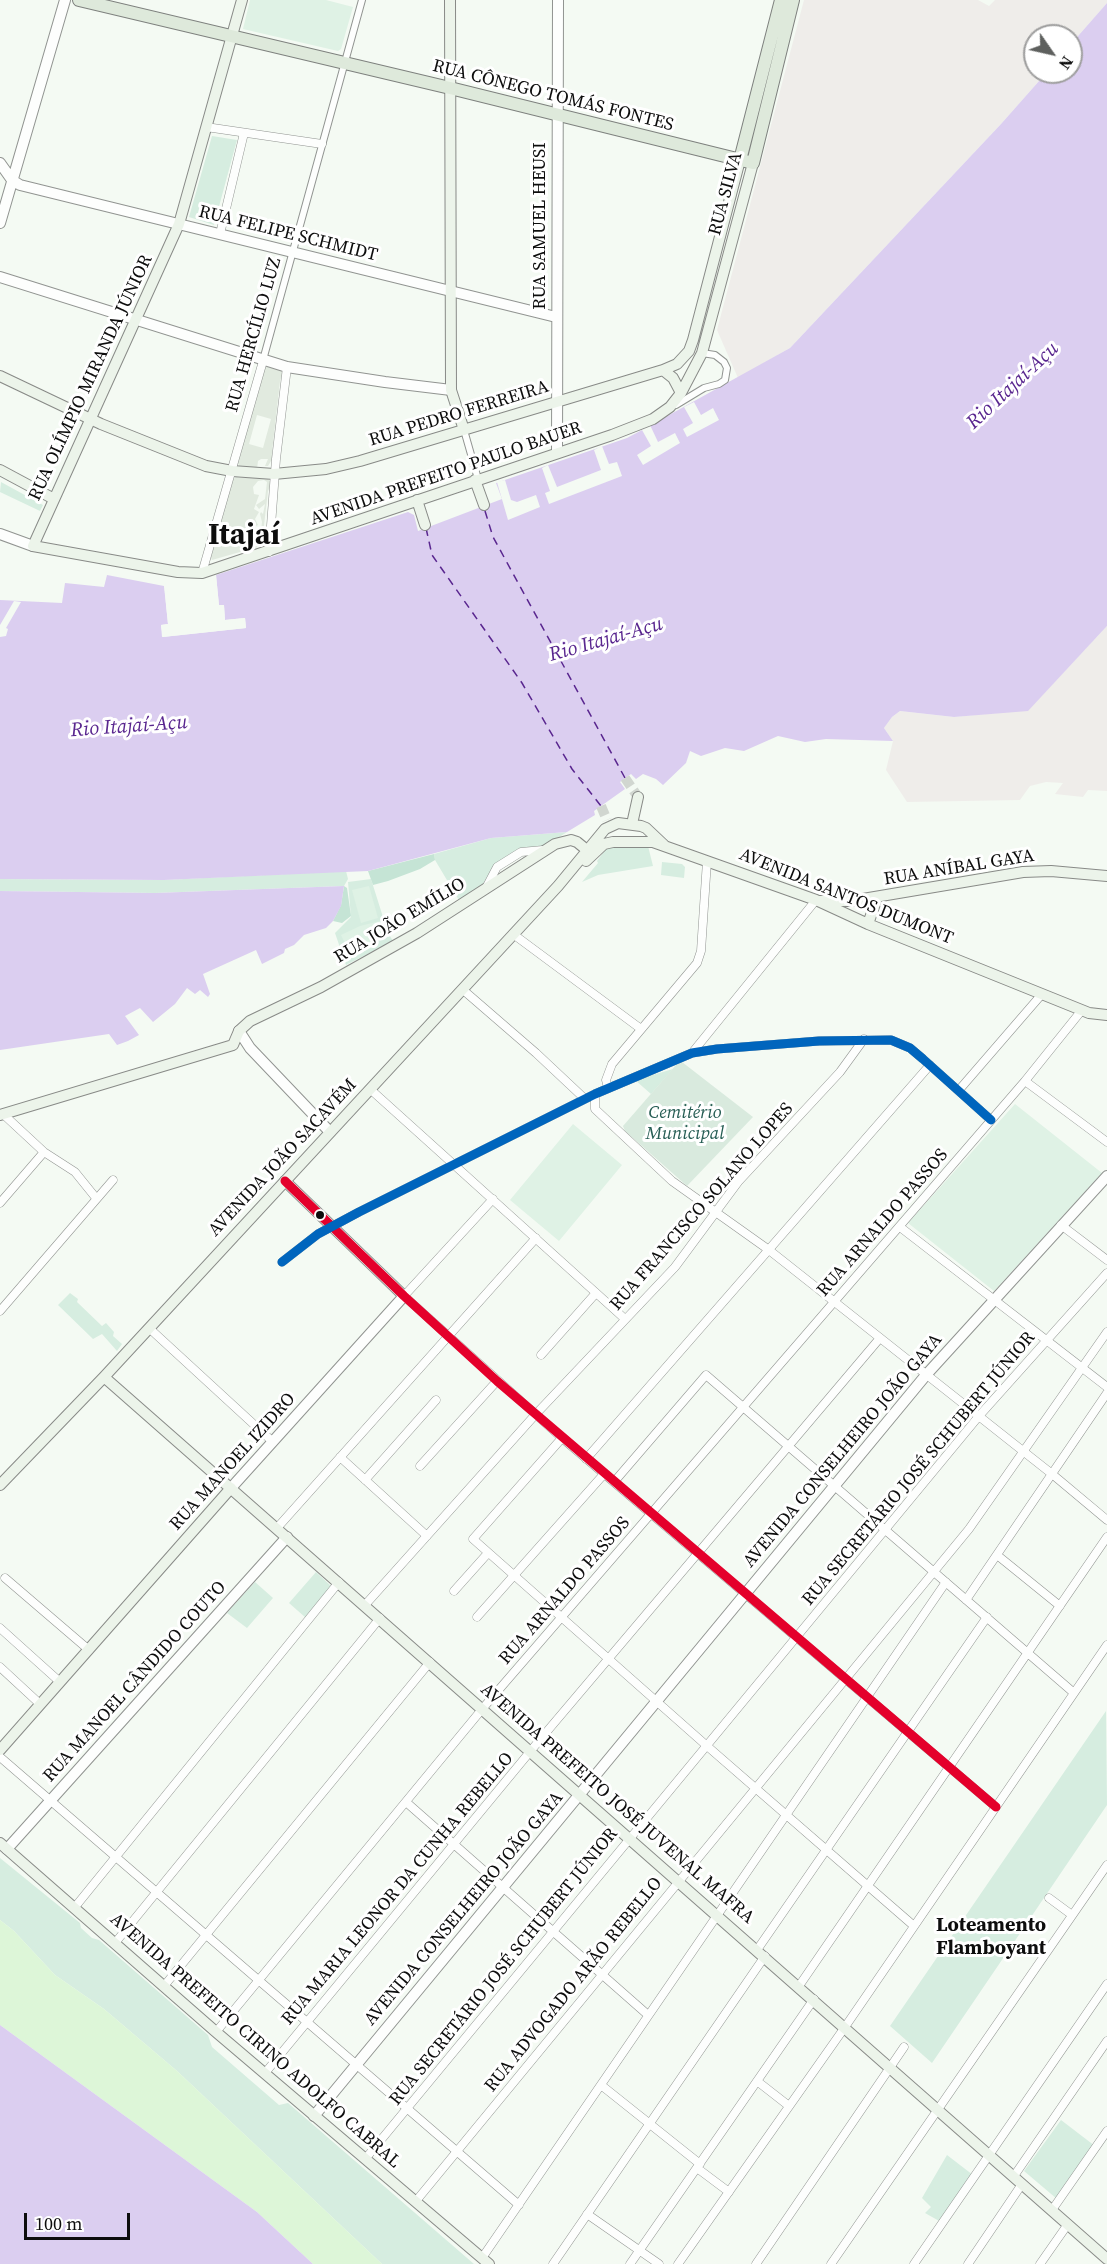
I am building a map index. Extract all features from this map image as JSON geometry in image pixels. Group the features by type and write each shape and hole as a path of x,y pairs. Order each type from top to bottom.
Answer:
{"main road":[{"name":"RUA CÔNEGO TOMÁS FONTES","path":"79,0 753,163"},
{"name":"RUA OLÍMPIO MIRANDA JÚNIOR","path":"33,546 179,224 242,0"},
{"path":"450,0 451,390 464,430"},
{"name":"RUA SILVA","path":"663,370 677,364 682,359 689,351 693,340 781,0"},
{"name":"RUA SILVA","path":"681,393 702,353 753,163 793,0"},
{"path":"663,370 673,378 681,393"},
{"name":"RUA PEDRO FERREIRA","path":"0,376 90,419 199,464 232,471 274,474 326,469 350,464 663,370"},
{"name":"AVENIDA PREFEITO PAULO BAUER","path":"33,546 178,572 202,573 643,423 665,411 681,393"},
{"path":"0,470 54,499"},
{"path":"476,480 483,505"},
{"path":"417,500 425,525"},
{"path":"638,797 632,824 646,828 664,845"},
{"name":"AVENIDA JOÃO SACAVÉM","path":"0,1485 104,1377 513,934 588,851 608,823 632,824"},
{"name":"RUA JOÃO EMÍLIO","path":"233,1045 239,1032 250,1021 359,966 485,890 555,844 571,840 578,842 588,851"},
{"name":"AVENIDA SANTOS DUMONT","path":"574,867 590,860 604,844 653,842 664,845 816,900 868,924 1082,1010 1107,1015"},
{"name":"RUA ANÍBAL GAYA","path":"816,900 851,902 1023,872 1051,871 1107,876"},
{"path":"868,924 877,898"},
{"path":"2,1114 233,1045"},
{"name":"AVENIDA PREFEITO JOSÉ JUVENAL MAFRA","path":"104,1377 1052,2210 1105,2254"},
{"name":"RUA MANOEL IZIDRO","path":"0,1750 231,1488"},
{"name":"AVENIDA PREFEITO CIRINO ADOLFO CABRAL","path":"3,1846 216,2032 485,2261"}],"street":[{"path":"0,223 65,0"},
{"name":"RUA HERCÍLIO LUZ","path":"202,573 362,0"},
{"name":"RUA SAMUEL HEUSI","path":"557,453 558,0"},
{"path":"206,127 322,144"},
{"path":"220,234 244,133"},
{"path":"0,163 12,180"},
{"name":"RUA FELIPE SCHMIDT","path":"12,180 20,185 556,317"},
{"path":"0,277 263,361 287,367 451,390"},
{"path":"665,411 704,388 725,380 727,368 724,362 715,355 702,353"},
{"path":"269,552 274,474 287,367"},
{"path":"464,430 476,480"},
{"name":"AVENIDA PREFEITO PAULO BAUER","path":"0,534 33,546"},
{"path":"608,1088 606,1080 612,1065 698,963 701,951 707,861"},
{"path":"692,1053 816,900"},
{"path":"513,934 640,1029"},
{"path":"462,989 585,1099"},
{"path":"959,1090 1042,994"},
{"name":"RUA ARNALDO PASSOS","path":"216,2032 483,1708 900,1227 1025,1081 1082,1010"},
{"path":"239,1032 250,1048 330,1132"},
{"path":"282,1262 332,1226 595,1094 692,1053 749,1046 864,1039 895,1041 910,1048 991,1120"},
{"name":"RUA FRANCISCO SOLANO LOPES","path":"365,1605 535,1414 675,1267 745,1175 840,1072 864,1039"},
{"path":"233,1045 250,1048"},
{"path":"586,1459 930,1065"},
{"path":"1025,1081 1107,1142"},
{"path":"370,1089 625,1319"},
{"path":"595,1094 595,1109 672,1181 715,1214 769,1250 1107,1520"},
{"path":"2,1114 44,1152 75,1172 96,1198"},
{"path":"0,1203 44,1152"},
{"name":"AVENIDA CONSELHEIRO JOÃO GAYA","path":"314,2115 926,1375 1107,1176"},
{"path":"0,1311 113,1180"},
{"path":"285,1181 447,1337 586,1459 996,1807"},
{"name":"RUA MANOEL IZIDRO","path":"231,1488 493,1199"},
{"path":"1061,1225 1107,1260"},
{"path":"900,1227 1107,1388"},
{"path":"277,1528 536,1238"},
{"name":"RUA SECRETÁRIO JOSÉ SCHUBERT JÚNIOR","path":"366,2158 979,1416 1107,1273"},
{"path":"541,1355 596,1293"},
{"path":"149,1328 273,1442"},
{"name":"RUA ADVOGADO ARÃO REBELLO","path":"416,2201 982,1512 1107,1332"},
{"name":"RUA MARIA LEONOR DA CUNHA REBELLO","path":"265,2073 531,1751 880,1338"},
{"path":"614,1482 706,1375 1074,1693"},
{"path":"420,1466 497,1381"},
{"path":"966,1600 1107,1393"},
{"path":"365,1480 436,1400"},
{"path":"562,1438 472,1539 706,1746 915,1926"},
{"path":"340,1457 427,1536"},
{"path":"477,1617 604,1473"},
{"name":"RUA MANOEL CÂNDIDO COUTO","path":"3,1846 50,1801 287,1537"},
{"path":"799,1986 1107,1537"},
{"path":"454,1591 488,1553"},
{"path":"997,1555 1060,1606"},
{"path":"5,1578 89,1650"},
{"path":"75,1907 339,1582"},
{"path":"485,2261 519,2205 648,2014 946,1582"},
{"path":"553,2264 649,2124 827,1849 987,1617"},
{"path":"115,1943 380,1618"},
{"path":"0,1628 60,1682"},
{"path":"678,2264 915,1926 1107,1645"},
{"path":"164,1986 430,1662"},
{"path":"0,1667 40,1704"},
{"path":"0,1757 519,2205"},
{"path":"406,1802 648,2014"},
{"path":"831,2264 1107,1865"},
{"path":"1049,1898 1072,1915"},
{"path":"914,2264 1107,1984"},
{"path":"630,2264 814,1999"},
{"path":"968,2264 1018,2180 1107,2041"},
{"path":"756,2264 904,2047"},
{"path":"757,2081 789,2106"},
{"path":"601,2085 729,2192"},
{"path":"1052,2210 1107,2131"},
{"path":"587,2214 659,2264"},
{"path":"1040,2264 1068,2224"}],"shaded area":[{"path":"250,0 326,0 353,7 341,49 338,51 243,29"},
{"path":"804,0 978,0 989,6 995,0 1107,0 1107,3 1083,30 1083,24 1023,24 1023,84 1036,84 790,348 738,378 717,330"},
{"path":"212,136 237,140 214,225 189,217"},
{"path":"264,366 281,370 283,375 280,381 273,461 265,466 268,459 261,459 258,461 257,469 240,467 237,462","holes":["257,415 271,419 263,448 249,444"]},
{"path":"246,476 268,479 272,483 268,491 264,542 261,546 212,560 210,556 232,480 236,477 246,478","holes":["258,481 267,482 265,499 256,505 259,509 265,504 263,514 261,512 260,514 262,522 260,540 252,544 248,541 250,529 258,525 255,519 259,512 254,509 259,495 254,494 253,487"]},
{"path":"1,482 43,505 40,511 0,492"},
{"path":"1107,626 1107,791 1088,790 1083,797 1055,794 1063,783 1046,782 1030,786 1020,800 907,802 886,770 893,741 884,728 892,717 900,711 954,717 1028,710"},
{"path":"567,832 544,847 520,848 495,865 483,888 460,902 435,860 434,854 491,838"},
{"path":"614,846 648,846 653,866 598,875 582,882 606,849"},
{"path":"434,854 435,860 420,869 373,885 368,871"},
{"path":"662,862 682,864 685,867 684,878 661,875"},
{"path":"346,871 348,879 344,886 155,893 0,891 0,879 164,880"},
{"path":"371,879 388,933 393,941 346,965 335,933 351,917 348,882"},
{"path":"344,886 347,888 351,916 342,923 333,921 341,905"},
{"path":"369,886 378,918 361,923 352,890"},
{"path":"380,921 386,934 350,953 341,935 360,926"},
{"path":"673,1069 651,1094 635,1080"},
{"path":"1015,1104 1102,1173 994,1291 908,1223"},
{"path":"573,1124 622,1165 559,1241 510,1200"},
{"path":"70,1293 102,1326 106,1323 114,1332 113,1336 122,1344 117,1351 102,1334 93,1339 58,1305"},
{"path":"316,1572 332,1587 306,1618 289,1603"},
{"path":"255,1582 273,1598 247,1628 227,1613"},
{"path":"1106,1711 1107,1805 932,2063 890,2026"},
{"path":"0,1858 80,1923 81,1928 92,1938 99,1940 208,2035 212,2047 279,2105 288,2103 474,2264 382,2264 177,2071 104,2009 55,1975 14,1931 0,1920"},
{"path":"1061,2120 1095,2146 1057,2199 1024,2171"},
{"path":"947,2155 973,2175 941,2222 925,2213 931,2207 922,2198"}],"sand":[{"path":"0,1920 14,1931 55,1975 104,2009 177,2071 382,2264 313,2264 257,2212 0,2025"}],"green space":[{"name":"Cemitério Municipal","path":"682,1062 753,1117 687,1186 625,1131 623,1126 676,1065"}],"water":[{"name":"Rio Itajaí-Açu","path":"1107,3 1107,626 1028,711 954,717 900,711 884,728 893,741 826,739 805,742 778,736 744,751 725,748 701,756 690,751 686,763 663,785 656,779 643,774 636,779 631,774 620,782 625,789 594,811 595,815 567,832 491,838 368,871 164,880 0,879 0,600 62,603 65,583 104,587 107,575 164,586 168,624 161,625 163,637 246,628 245,618 225,620 224,606 219,606 216,575 408,512 414,515 418,531 502,499 496,483 627,438 790,348 1036,84 1083,84 1083,30"},
{"path":"344,886 341,906 333,921 326,928 304,935 294,945 285,949 284,953 262,964 256,950 203,974 210,994 208,997 200,990 195,994 187,988 175,1004 153,1022 140,1008 125,1016 139,1035 128,1041 117,1045 109,1034 0,1050 0,891 155,893"},
{"path":"0,2025 257,2212 313,2264 0,2264"}],"pier":[{"path":"694,402 701,415 713,408 719,420 687,437 683,429 693,423 684,407"},
{"path":"650,425 658,442 675,433 680,443 643,465 637,455 651,446 642,430"},
{"path":"602,446 609,464 617,462 622,476 549,504 545,493 550,491 542,468 548,465 557,487 601,470 594,450"},
{"path":"505,480 511,500 517,502 536,495 540,507 508,520 497,482"},
{"path":"213,575 216,575 219,605 224,605 225,620 245,618 246,628 162,637 161,625 168,624 164,583 167,585 171,624 165,627 165,634 243,626 243,622 222,622 221,609 216,606"},
{"path":"14,601 21,602 6,628 8,629 6,636 0,637 0,625"}],"ferry route":[{"path":"485,511 493,537 625,778"},
{"path":"426,528 432,555 522,683 572,769 601,806"}],"tunnel":[{"path":"625,778 638,797"},
{"path":"601,806 607,820"}],"transit line":[{"path":"282,1262 318,1234 359,1212 595,1094 692,1053 819,1041 891,1040 910,1048 991,1120"},
{"path":"285,1181 404,1296 497,1381 996,1807"}],"district":[{"name":"Itajaí","path":"244,536"},
{"name":"Loteamento Flamboyant","path":"991,1938"}]}
